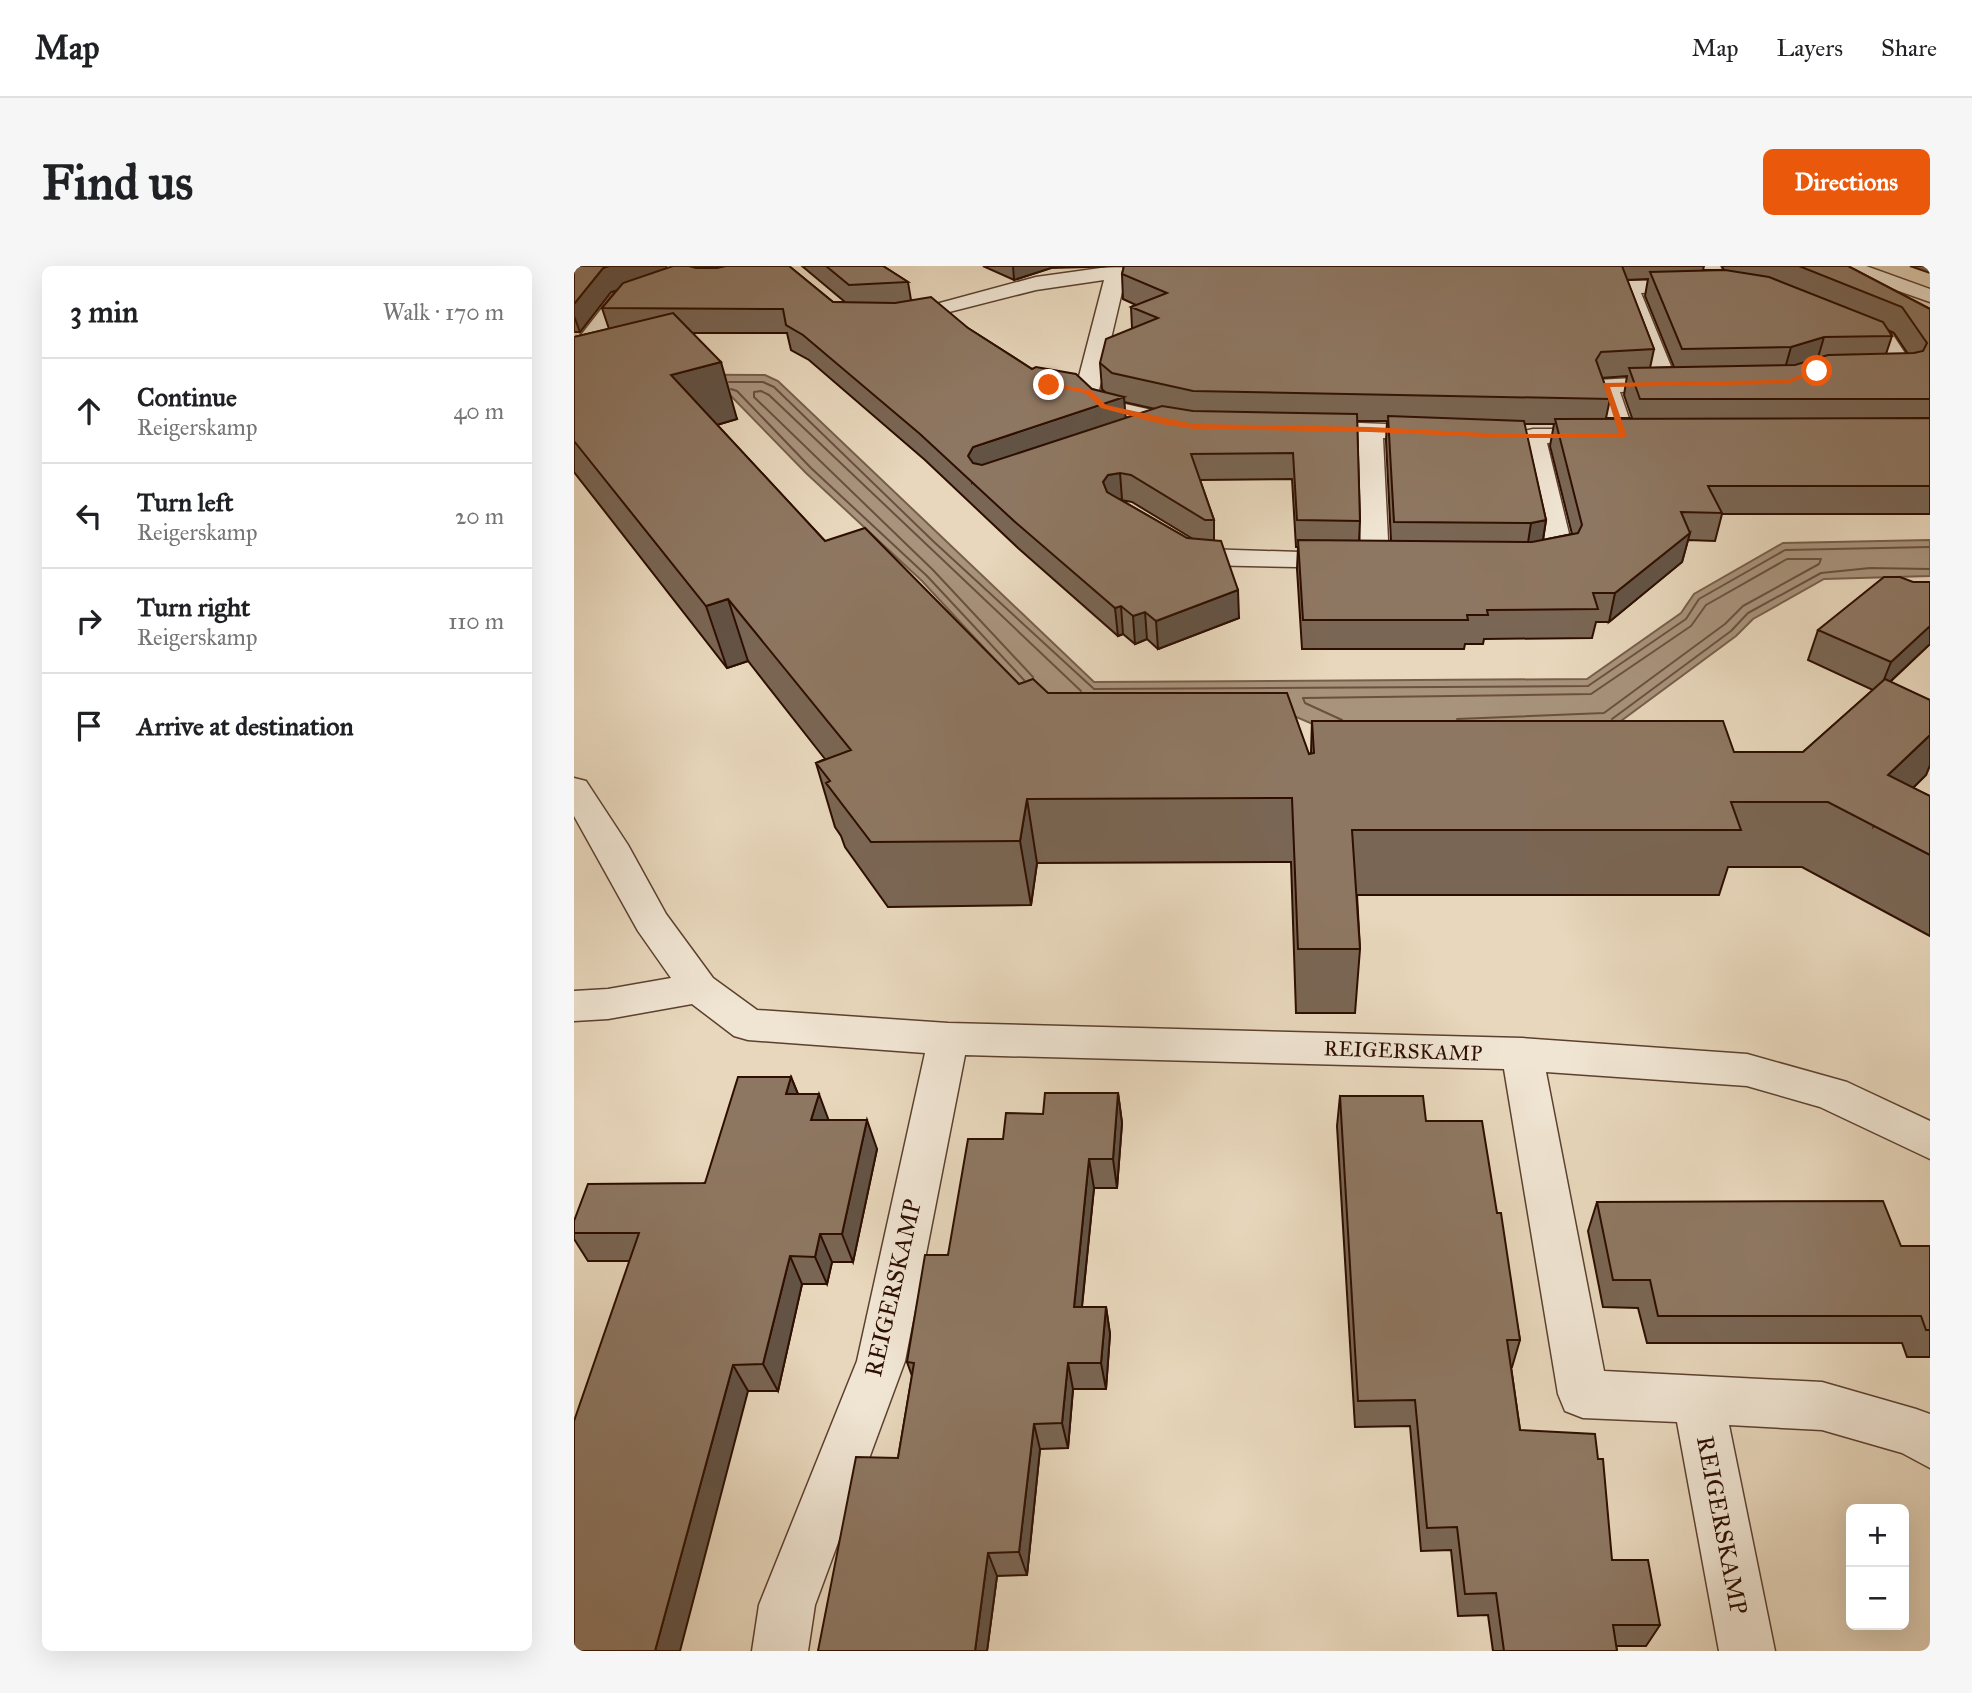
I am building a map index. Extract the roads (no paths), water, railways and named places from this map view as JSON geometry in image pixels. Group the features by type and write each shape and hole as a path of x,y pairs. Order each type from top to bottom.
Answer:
{"street":[{"path":"874,318 942,311 1013,289 1068,276 1188,271 1188,266"},
{"path":"1846,266 1930,296"},
{"path":"1087,391 1116,272"},
{"path":"1666,383 1628,287 1715,276 1743,288"},
{"path":"574,359 621,299 663,284"},
{"path":"942,311 961,328"},
{"path":"1826,316 1885,340 1904,370 1842,371"},
{"path":"1506,436 1635,436 1606,385 1707,383"},
{"path":"1062,387 1087,391 1104,407 1161,421 1215,427"},
{"path":"1124,434 1161,421"},
{"path":"1286,428 1465,434"},
{"path":"1154,530 1199,557 1388,560 1370,429"},
{"path":"1500,560 1527,560 1560,554 1533,436"},
{"name":"REIGERSKAMP","path":"574,789 610,845 651,922 699,988 748,1025 948,1039 1522,1054 1746,1070 1832,1094 1930,1141"},
{"path":"574,1006 608,1004 699,988"},
{"name":"REIGERSKAMP","path":"780,1651 787,1605 881,1361 948,1039"},
{"path":"1522,1054 1583,1394 1822,1406 1916,1433 1930,1443"},
{"name":"REIGERSKAMP","path":"1698,1398 1747,1651"}],"water":[{"path":"574,374 765,375 778,381 1094,682 1587,679 1681,613 1694,594 1783,543 1930,540 1930,576 1824,579 1753,619 1736,636 1610,729 1348,739 1294,716 1055,724 922,581 806,473 731,396 574,396"}]}
